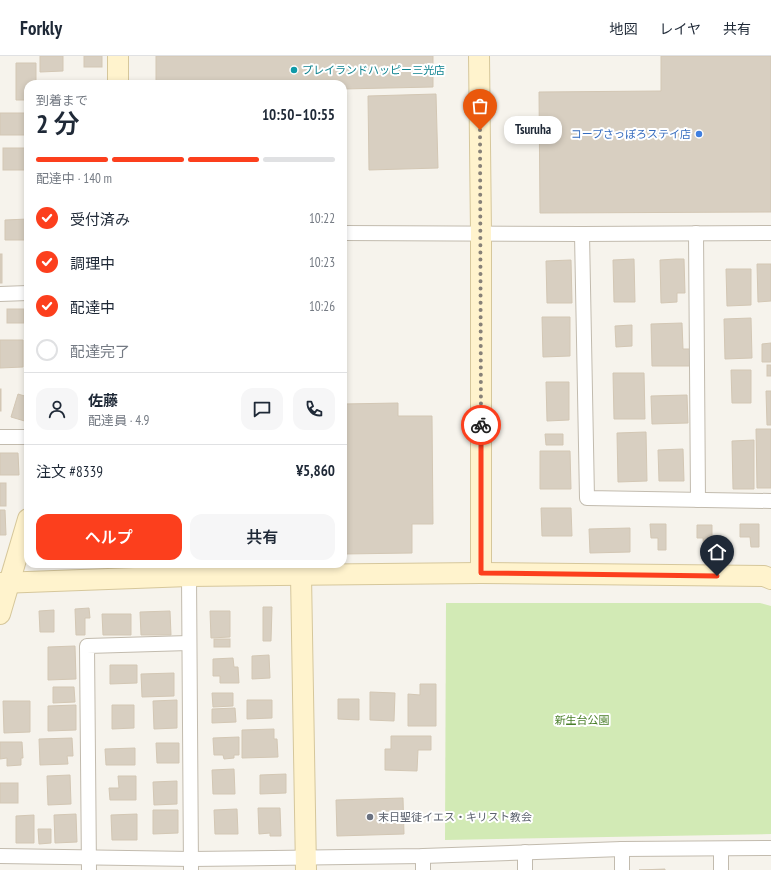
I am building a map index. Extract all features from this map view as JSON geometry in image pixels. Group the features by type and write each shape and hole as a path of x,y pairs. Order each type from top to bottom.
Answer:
{"street":[{"path":"118,56 118,80"},
{"path":"479,56 481,233 481,573"},
{"path":"347,233 771,233"},
{"path":"696,233 698,500"},
{"path":"582,234 587,498 771,501"},
{"path":"0,294 24,293"},
{"path":"0,437 24,436"},
{"path":"0,614 4,583 24,530"},
{"path":"4,583 189,576 481,573 764,576 771,579"},
{"path":"301,575 306,864"},
{"path":"189,576 191,864"},
{"path":"89,864 87,646 189,644"},
{"path":"0,856 89,864 306,864 423,856 525,852 622,849 771,848"},
{"path":"622,849 622,870"},
{"path":"720,849 721,870"},
{"path":"525,852 525,870"},
{"path":"423,856 423,870"}],"green space":[{"name":"新生台公園","path":"446,603 760,603 771,606 771,834 445,840"}],"building":[{"path":"40,56 63,56 63,71 40,72"},
{"path":"84,56 102,56 102,67 84,67"},
{"name":"プレイランドハッピー三光店","path":"156,56 433,56 433,87 347,89 347,80 156,80"},
{"path":"661,56 771,56 771,212 540,213 539,92 661,91"},
{"path":"16,63 36,63 36,80 24,80 24,100 16,100"},
{"path":"436,94 438,168 369,170 368,96"},
{"path":"0,113 24,113 24,135 0,135"},
{"path":"3,148 24,148 24,170 3,170"},
{"path":"24,219 24,240 5,240 5,220"},
{"path":"0,254 2,254 2,283 0,283"},
{"path":"634,259 635,302 614,302 613,260"},
{"path":"684,259 685,293 677,293 677,302 661,303 660,260"},
{"path":"571,260 572,303 547,303 546,261"},
{"path":"757,264 771,264 771,301 758,302"},
{"path":"726,269 751,269 751,305 727,306"},
{"path":"7,309 24,309 24,323 7,323"},
{"path":"542,317 570,317 570,356 543,357"},
{"path":"751,318 752,358 725,359 724,319"},
{"path":"682,323 683,349 690,349 690,366 652,366 651,324"},
{"path":"632,325 632,346 616,347 615,326"},
{"path":"0,340 23,340 23,367 0,368"},
{"path":"771,343 771,362 762,362 762,344"},
{"path":"767,365 771,365 771,376 767,376"},
{"path":"731,370 751,370 751,403 732,403"},
{"path":"613,373 644,373 645,419 614,419"},
{"path":"546,382 569,382 569,420 547,421"},
{"path":"1,389 1,411 0,411"},
{"path":"766,391 771,391 771,425 767,425"},
{"path":"18,394 24,396 24,421 11,417"},
{"path":"687,395 688,423 652,424 651,396"},
{"path":"398,403 398,416 432,416 433,524 412,524 412,553 347,554 347,404"},
{"path":"756,429 771,429 771,488 757,488"},
{"path":"646,432 647,481 618,482 617,433"},
{"path":"545,434 563,434 563,445 546,445"},
{"path":"754,440 754,489 733,489 732,441"},
{"path":"683,449 684,481 659,481 658,450"},
{"path":"540,451 570,451 571,489 540,489"},
{"path":"0,453 18,453 19,475 0,475"},
{"path":"0,483 6,483 6,506 0,506"},
{"path":"541,508 571,508 572,536 542,536"},
{"path":"0,510 5,510 6,535 0,535"},
{"path":"650,524 666,524 666,550 658,550 658,538 651,538"},
{"path":"740,524 759,524 759,547 751,547 750,537 740,537"},
{"path":"697,525 712,525 712,550 704,550 703,538 697,538"},
{"path":"630,528 630,552 590,553 589,529"},
{"path":"263,607 272,607 271,641 263,641"},
{"path":"89,608 90,618 85,618 85,635 76,635 75,609"},
{"path":"54,610 54,632 40,632 39,611"},
{"path":"170,611 171,635 141,635 140,612"},
{"path":"210,611 230,611 230,637 211,638"},
{"path":"102,614 131,614 131,635 103,635"},
{"path":"214,639 230,639 230,647 214,647"},
{"path":"75,646 76,679 48,680 48,647"},
{"path":"269,655 270,678 252,679 252,656"},
{"path":"233,658 234,667 238,667 239,683 220,683 220,676 213,676 213,659"},
{"path":"110,665 137,665 137,683 110,684"},
{"path":"174,673 174,696 142,697 141,674"},
{"path":"420,684 436,684 436,726 408,726 408,694 420,695"},
{"path":"53,687 74,687 75,702 53,703"},
{"path":"370,692 395,693 394,721 370,720"},
{"path":"212,693 233,693 233,706 213,707"},
{"path":"338,699 359,699 359,720 338,719"},
{"path":"177,700 177,728 154,729 153,701"},
{"path":"247,700 272,700 272,718 247,719"},
{"path":"3,701 30,701 30,732 4,733"},
{"path":"76,705 76,730 48,731 48,706"},
{"path":"112,705 134,705 134,728 112,729"},
{"path":"235,708 236,722 212,723 212,709"},
{"path":"274,729 274,739 277,739 278,757 242,758 242,730"},
{"path":"391,736 431,736 431,750 418,750 417,771 385,770 385,749 391,749"},
{"path":"239,737 239,755 234,755 234,758 224,759 223,755 214,755 213,738"},
{"path":"72,738 73,756 67,756 68,764 40,765 39,739"},
{"path":"0,742 22,742 23,758 21,758 21,765 7,766 7,758 0,759"},
{"path":"156,743 179,743 179,763 157,763"},
{"path":"135,748 135,765 106,765 105,749"},
{"path":"234,769 235,794 213,794 212,770"},
{"path":"286,774 286,793 260,794 260,775"},
{"path":"70,775 71,804 48,805 47,776"},
{"path":"118,776 136,776 136,800 110,800 109,788 119,788"},
{"path":"177,781 177,804 154,805 153,782"},
{"path":"0,783 18,783 18,803 0,803"},
{"name":"末日聖徒イエス・キリスト教会","path":"403,798 404,834 337,836 336,800"},
{"path":"258,808 280,808 281,836 270,836 270,833 259,834"},
{"path":"237,809 238,834 215,834 214,810"},
{"path":"153,810 178,810 178,833 153,834"},
{"path":"76,814 77,842 55,843 54,815"},
{"path":"137,814 137,840 112,840 111,815"},
{"path":"34,815 34,843 16,843 16,816"},
{"path":"38,829 51,829 51,843 39,844"},
{"path":"665,869 665,870 639,870"}],"way so far":[{"path":"480,130 481,425"}],"place":[{"name":"プレイランドハッピー三光店","path":"294,70"},
{"name":"Tsuruha","path":"480,130"},
{"name":"コープさっぽろステイ店","path":"699,134"},
{"name":"末日聖徒イエス・キリスト教会","path":"370,817"}],"route":[{"path":"481,425 481,573 717,576"}]}
